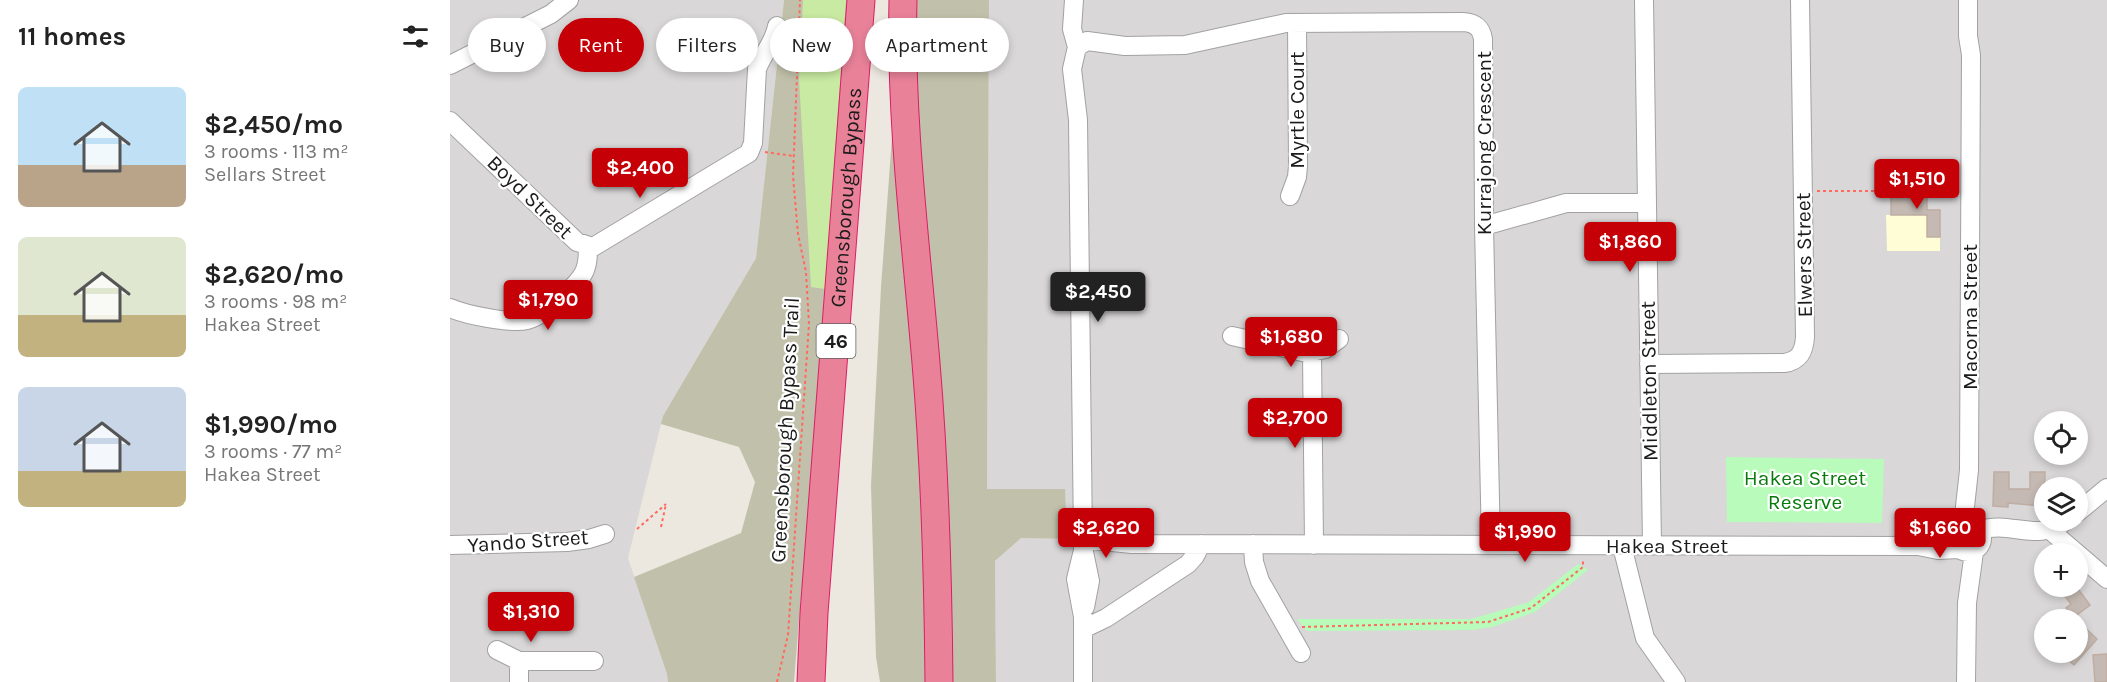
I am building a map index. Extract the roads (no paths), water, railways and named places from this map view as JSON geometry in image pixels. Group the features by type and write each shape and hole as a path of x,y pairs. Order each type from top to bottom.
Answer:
{"highway":[{"name":"Greensborough Bypass","path":"811,682 813,624 861,0"},
{"path":"903,0 908,166 932,441 939,682"}],"street":[{"path":"450,65 551,14 568,0"},
{"path":"1074,0 1072,29 1083,46"},
{"path":"1080,0 1083,46 1072,69 1078,120 1083,545 1076,579 1083,623 1083,682"},
{"name":"Middleton Street","path":"1644,0 1652,545"},
{"name":"Elwers Street","path":"1649,364 1784,363 1797,359 1802,352 1805,337 1800,0"},
{"name":"Macorna Street","path":"1966,682 1969,539 1971,56 1968,36 1968,0"},
{"name":"Macorna Street","path":"1971,56 1980,0"},
{"name":"Kurrajong Crescent","path":"1083,46 1185,45 1266,26 1297,22 1463,21 1480,28 1483,39 1484,226 1491,545"},
{"name":"Myrtle Court","path":"1290,196 1297,177 1298,166 1297,22"},
{"name":"Boyd Street","path":"450,121 577,242 588,246 599,245 741,159 751,150 757,69 770,46"},
{"path":"1484,226 1566,203 1647,202"},
{"path":"450,308 472,315 522,321 534,319 583,274 588,260 588,246"},
{"path":"1232,336 1274,347 1312,353 1325,349 1339,339"},
{"path":"1312,353 1314,544"},
{"path":"2088,504 2107,488"},
{"name":"Hakea Street","path":"1083,545 1918,546 1969,539 2001,528 2024,532 2051,531"},
{"path":"2051,531 2107,579"},
{"name":"Yando Street","path":"450,545 567,542 605,534"},
{"path":"1083,623 1106,618 1188,564 1201,544"},
{"path":"1253,544 1254,562 1260,581 1301,653"},
{"path":"1622,546 1645,638 1676,682"},
{"path":"497,650 519,661 594,661"},
{"path":"519,661 519,682"}],"park label":[{"name":"Hakea Street Reserve","path":"1805,490"}]}
